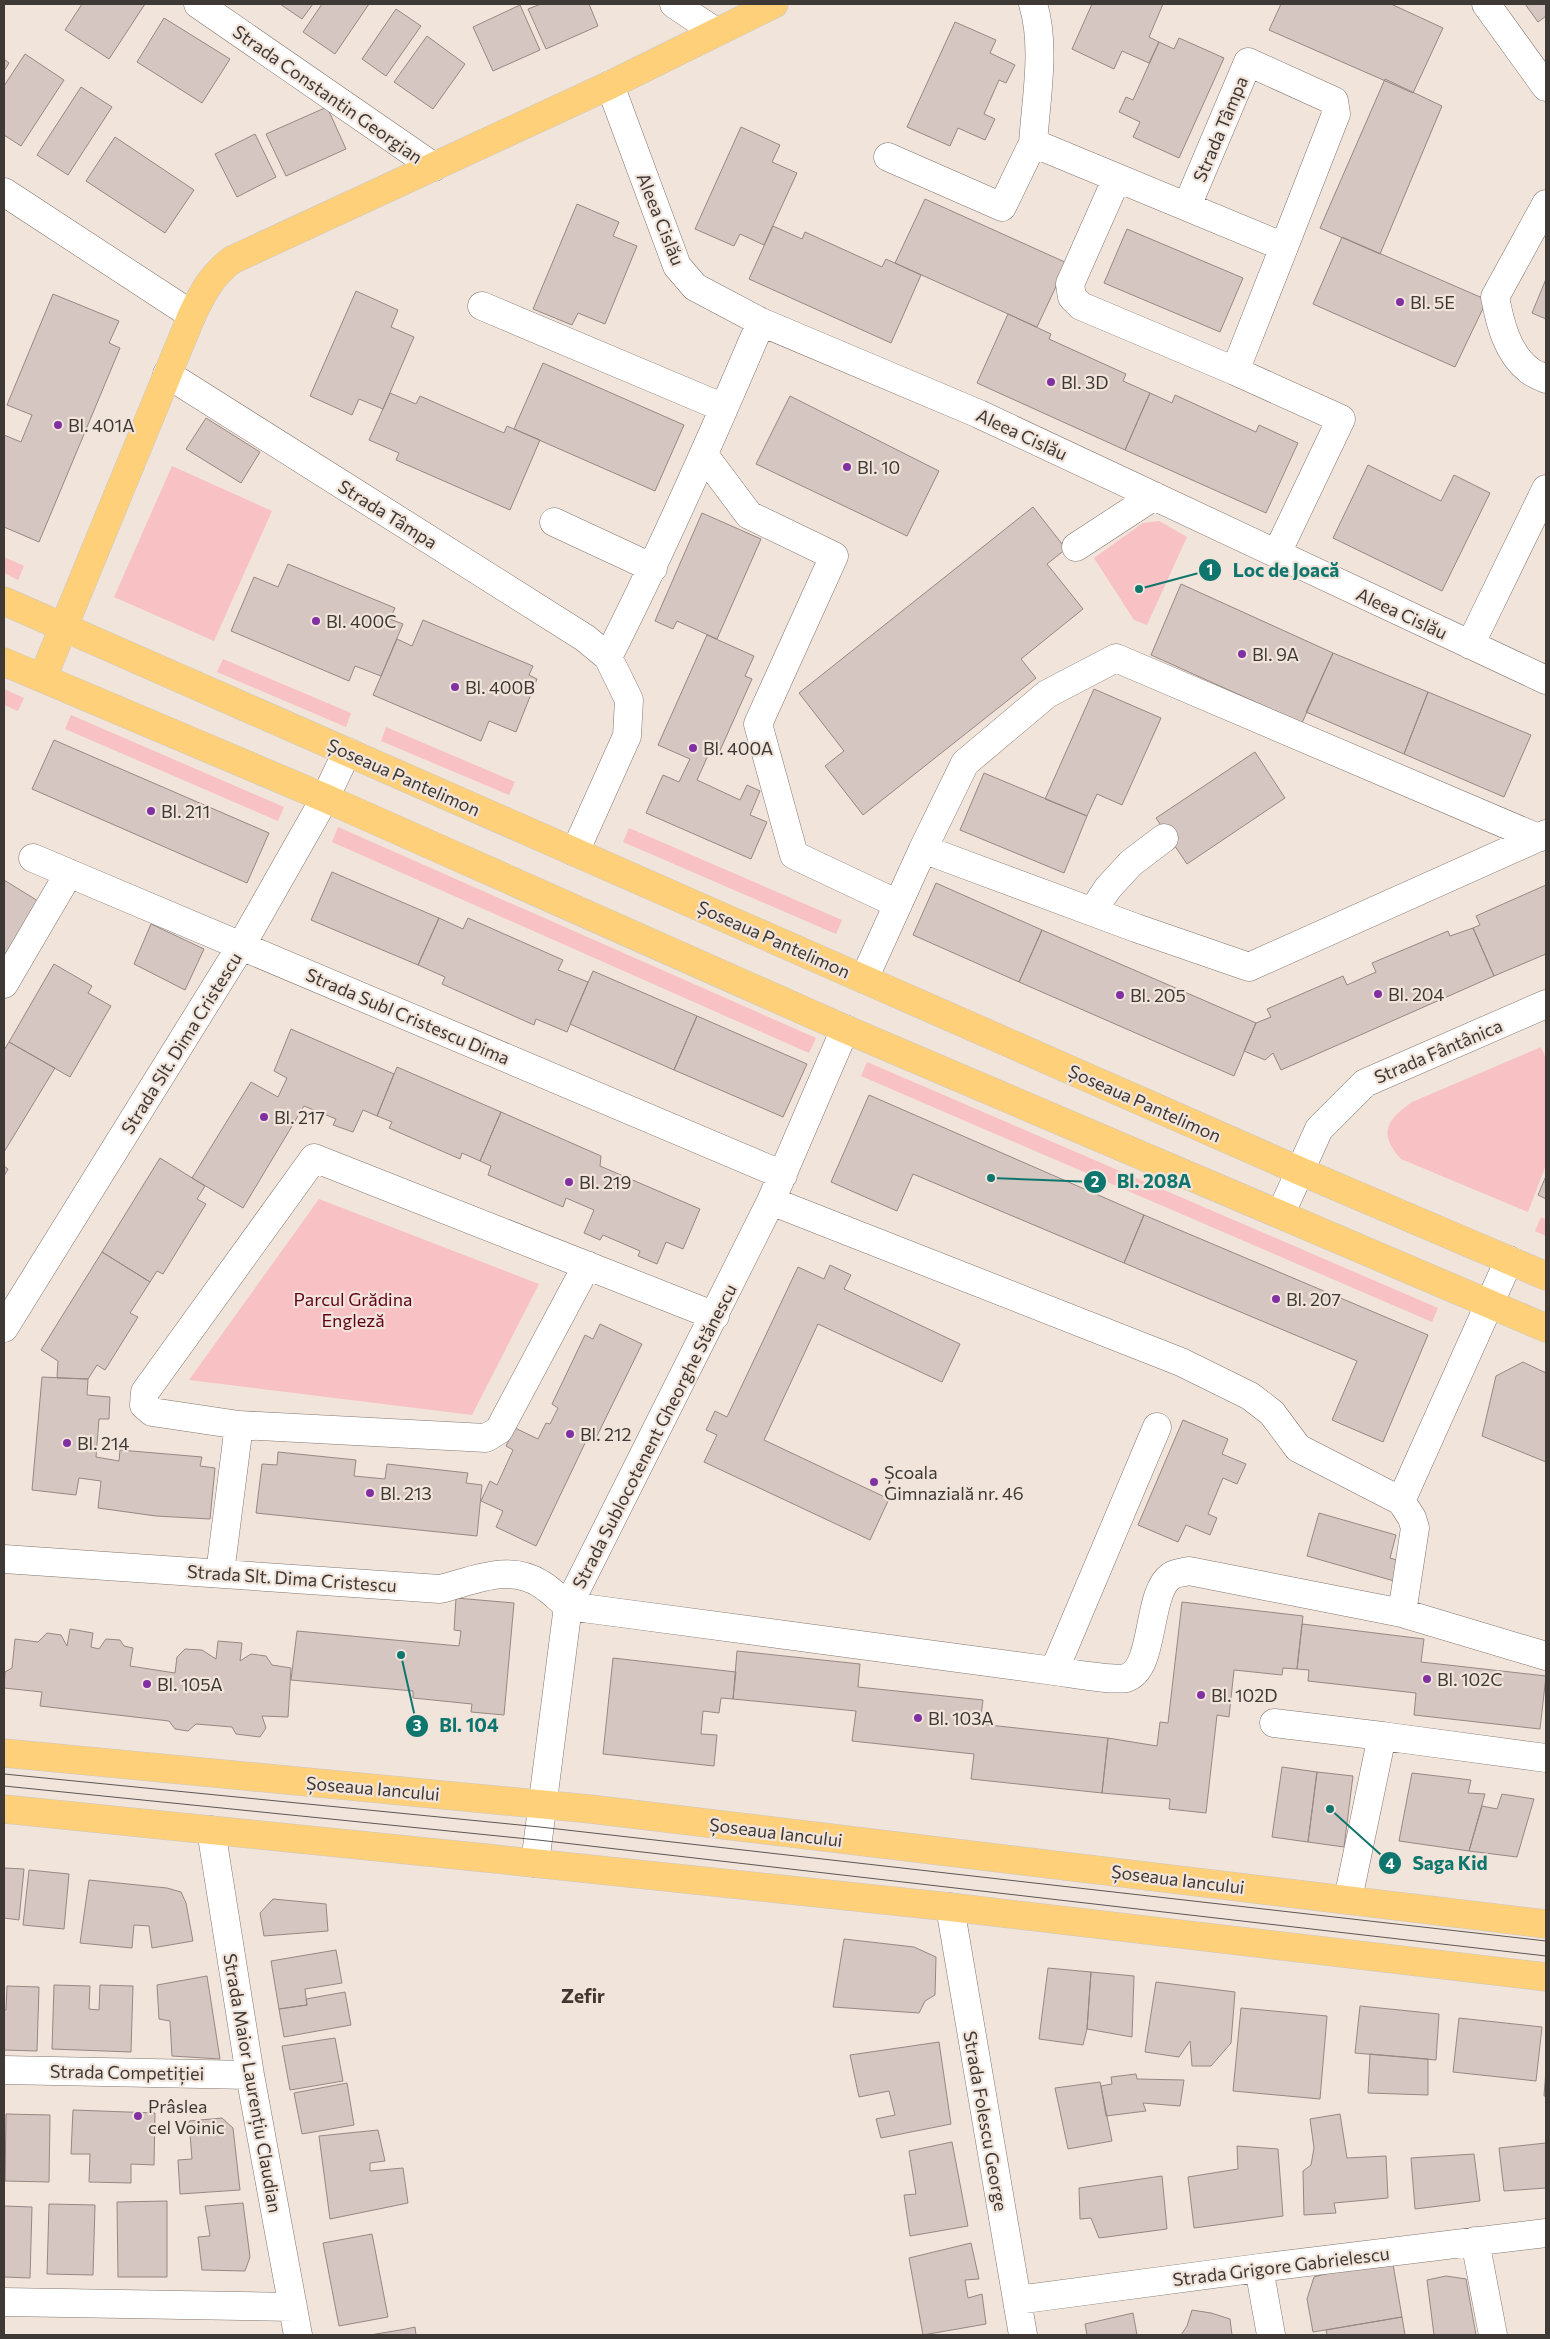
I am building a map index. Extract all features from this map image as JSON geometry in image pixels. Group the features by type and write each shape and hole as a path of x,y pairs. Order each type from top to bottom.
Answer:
{"main road":[{"path":"43,677 192,315 205,287 218,271 232,260 610,85 774,4"},
{"name":"Șoseaua Pantelimon","path":"4,601 1300,1171 1546,1276"},
{"path":"4,662 325,798 845,1029 1281,1213 1546,1328"},
{"name":"Șoseaua Iancului","path":"4,1753 544,1805 1348,1899 1545,1920"},
{"path":"4,1810 950,1907 1546,1977"}],"street":[{"name":"Strada Constantin Georgian","path":"198,4 434,167"},
{"path":"674,4 716,32"},
{"path":"888,157 1002,207 1033,143 1039,49 1038,27 1033,4"},
{"path":"1486,4 1546,87"},
{"name":"Strada Tâmpa","path":"1187,206 1248,62 1332,99 1337,107 1336,114 1235,371"},
{"name":"Aleea Cislău","path":"610,85 677,266 695,287 761,322 978,414 1546,680"},
{"path":"1033,143 1284,247"},
{"path":"1116,178 1070,284 1072,297 1081,306 1235,371 1341,419 1277,554"},
{"path":"4,192 192,315"},
{"path":"1546,204 1495,297 1504,334 1514,353 1529,370 1546,379"},
{"path":"482,306 724,408"},
{"path":"608,657 654,568 761,322"},
{"name":"Strada Tâmpa","path":"167,374 584,638 608,657 629,700 627,736 575,852"},
{"path":"704,456 749,515 834,556 758,724 794,855 898,904"},
{"path":"1470,645 1546,489"},
{"path":"1076,547 1154,496"},
{"path":"554,522 654,568"},
{"path":"864,979 922,849 965,763 1047,694 1116,658 1542,836"},
{"name":"Strada Slt. Dima Cristescu","path":"4,1328 241,946 325,798 347,752"},
{"path":"922,849 1092,912 1249,967 1542,836"},
{"path":"1092,912 1108,888 1130,863 1164,838"},
{"name":"Strada Subl Cristescu Dima","path":"33,858 783,1175"},
{"path":"4,984 69,873"},
{"name":"Strada Fântânica","path":"1281,1213 1319,1129 1365,1083 1546,1004"},
{"name":"Strada Sublocotenent Gheorghe Stănescu","path":"534,1863 544,1805 568,1606 771,1201 845,1029"},
{"path":"587,1265 499,1430 486,1438 239,1425 152,1412 144,1405 146,1392 314,1158 587,1265 715,1316"},
{"path":"771,1201 1181,1362 1250,1396 1272,1413 1298,1448 1401,1501 1412,1518 1415,1528 1402,1614"},
{"path":"1401,1501 1509,1260"},
{"path":"220,1573 239,1425"},
{"path":"1054,1671 1157,1426"},
{"name":"Strada Slt. Dima Cristescu","path":"4,1559 440,1589 496,1574 519,1574 541,1584 568,1606"},
{"path":"568,1606 1054,1671 1126,1678 1137,1671 1162,1586 1171,1576 1189,1571 1402,1614 1546,1656"},
{"path":"1274,1723 1546,1758"},
{"path":"1348,1899 1382,1736"},
{"name":"Strada Maior Laurențiu Claudian","path":"211,1830 250,2075 298,2335"},
{"name":"Strada Folescu George","path":"950,1907 1023,2335"},
{"name":"Strada Competiției","path":"4,2070 250,2075"},
{"name":"Strada Grigore Gabrielescu","path":"1017,2300 1546,2233"},
{"path":"1475,2241 1493,2335"},
{"path":"1259,2268 1271,2335"},
{"path":"4,2302 293,2307"}],"green space":[{"path":"172,466 272,511 214,641 114,597"},
{"path":"1159,521 1187,537 1147,625 1134,620 1094,558 1143,523"},
{"path":"4,557 24,566 18,580 4,573"},
{"path":"223,659 351,713 346,727 217,672"},
{"path":"4,689 24,698 18,711 4,705"},
{"path":"71,715 284,807 278,821 65,729"},
{"path":"386,727 515,782 509,795 381,741"},
{"path":"338,827 816,1038 809,1053 332,842"},
{"path":"629,828 842,920 836,934 623,842"},
{"path":"1541,1047 1546,1059 1546,1165 1528,1212 1401,1159 1394,1150 1389,1142 1388,1128 1396,1115 1412,1102"},
{"path":"867,1062 1438,1308 1432,1322 861,1076"},
{"name":"Parcul Grădina Engleză","path":"319,1199 539,1284 472,1415 189,1380"},
{"path":"1541,1217 1546,1220 1546,1236 1535,1231"}],"building":[{"path":"82,4 145,4 109,59 65,30"},
{"path":"280,4 313,4 302,19"},
{"path":"322,4 369,4 335,54 303,32"},
{"path":"541,4 589,4 598,26 546,49 528,9"},
{"path":"1092,4 1163,4 1149,37 1159,42 1149,63 1122,51 1114,69 1072,49"},
{"path":"1281,4 1391,4 1443,28 1413,93 1269,30"},
{"path":"1525,4 1546,4 1546,16 1538,22"},
{"path":"520,5 540,50 493,71 473,27"},
{"path":"396,9 421,26 386,76 362,59"},
{"path":"164,18 230,59 202,103 137,62"},
{"path":"955,22 996,40 990,53 1015,65 1006,83 999,80 984,114 995,119 985,140 958,128 950,146 907,127"},
{"path":"427,36 465,64 433,109 394,82"},
{"path":"1179,38 1224,58 1179,158 1133,137 1140,122 1119,112 1126,97 1133,100 1159,42 1174,49"},
{"path":"25,54 64,80 21,146 4,135 4,86"},
{"path":"4,59 9,63 4,71"},
{"path":"1385,79 1442,106 1380,254 1320,228"},
{"path":"81,87 112,107 68,175 37,155"},
{"path":"327,107 346,149 286,176 266,134"},
{"path":"741,127 780,145 772,162 797,173 764,245 740,234 734,246 695,229"},
{"path":"255,134 276,177 237,197 215,154"},
{"path":"115,137 194,190 165,233 86,181"},
{"path":"925,199 1067,263 1037,327 895,263"},
{"path":"577,204 619,222 613,236 637,246 605,324 578,313 572,325 533,309"},
{"path":"773,226 802,239 805,232 882,267 886,259 921,275 891,343 749,279"},
{"path":"1127,229 1243,278 1220,332 1104,283"},
{"name":"Bl. 5E","path":"1342,237 1487,300 1455,367 1313,304"},
{"path":"1546,279 1546,319 1532,313"},
{"path":"356,291 398,310 391,327 414,337 383,409 359,399 352,415 310,396"},
{"name":"Bl. 401A","path":"53,294 119,321 109,343 120,348 39,542 4,527 4,435 21,442 32,415 7,405"},
{"name":"Bl. 3D","path":"1008,314 1051,334 1049,339 1126,374 1123,381 1150,393 1125,450 977,383"},
{"path":"543,363 684,425 655,491 514,429"},
{"path":"390,393 416,404 420,396 504,433 507,426 540,440 510,510 396,460 399,453 369,440"},
{"path":"1150,393 1172,403 1175,395 1256,432 1259,425 1298,443 1266,513 1125,450"},
{"name":"Bl. 10","path":"790,396 939,471 907,536 756,464"},
{"path":"206,418 260,452 241,483 186,449"},
{"path":"1368,465 1441,501 1454,475 1490,493 1442,591 1333,538"},
{"path":"1033,507 1066,549 1047,564 1083,609 1021,659 1036,678 863,815 825,766 844,751 799,693"},
{"path":"702,513 761,539 717,639 677,621 673,629 655,621"},
{"name":"Bl. 400C","path":"288,564 395,608 390,619 403,624 381,676 355,666 349,681 231,631 254,577 278,587"},
{"name":"Bl. 9A","path":"1181,584 1333,653 1302,723 1151,655"},
{"name":"Bl. 400B","path":"423,620 533,666 529,675 537,679 516,732 489,721 481,741 373,695 397,639 412,646"},
{"name":"Bl. 400A","path":"707,635 754,656 745,676 752,679 718,755 710,751 697,780 740,800 747,785 760,791 750,815 767,822 751,859 646,813 663,775 679,782 690,759 658,745"},
{"path":"1333,653 1428,692 1404,754 1306,712"},
{"path":"1094,689 1161,718 1122,805 1097,794 1087,816 1045,799"},
{"path":"1428,692 1531,735 1504,797 1404,754"},
{"name":"Bl. 211","path":"54,740 269,833 247,883 32,789"},
{"path":"1255,752 1285,798 1187,864 1156,818"},
{"path":"984,773 1087,816 1064,873 960,830"},
{"path":"332,872 439,918 418,965 311,920"},
{"path":"4,880 38,901 4,959"},
{"path":"936,883 1042,930 1019,982 913,935"},
{"path":"1546,885 1546,954 1494,976 1473,928 1480,925 1476,916"},
{"path":"439,918 463,929 468,918 563,960 558,970 588,982 567,1032 536,1019 534,1025 442,984 445,977 418,965"},
{"path":"151,924 204,949 185,990 134,964"},
{"name":"Bl. 204","path":"1473,928 1494,976 1281,1070 1273,1053 1265,1060 1244,1051 1256,1023 1271,1017 1267,1009 1343,976 1347,985 1376,972 1372,963 1448,931 1450,936"},
{"name":"Bl. 205","path":"1042,930 1256,1023 1234,1076 1019,982"},
{"path":"54,964 92,986 88,993 111,1006 70,1077 9,1042"},
{"path":"593,971 697,1016 674,1070 570,1024"},
{"path":"697,1016 807,1064 783,1117 674,1070"},
{"name":"Bl. 217","path":"291,1029 394,1074 377,1116 363,1110 353,1132 333,1125 336,1119 304,1106 243,1208 192,1178 251,1082 278,1097 287,1078 274,1071"},
{"path":"9,1042 55,1068 4,1152 4,1050"},
{"path":"397,1067 501,1112 480,1161 462,1153 460,1159 389,1128 392,1122 377,1116"},
{"path":"869,1095 1144,1215 1124,1263 913,1174 897,1211 831,1182"},
{"name":"Bl. 219","path":"501,1112 601,1156 600,1166 700,1209 683,1249 666,1242 657,1264 638,1256 640,1251 603,1235 600,1240 584,1233 594,1210 566,1198 563,1207 488,1175 491,1166 480,1161"},
{"path":"160,1158 205,1186 197,1199 206,1204 163,1274 157,1271 150,1282 102,1252"},
{"path":"4,1166 8,1169 4,1176"},
{"path":"1546,1176 1546,1199 1538,1195"},
{"name":"Bl. 207","path":"1144,1215 1428,1335 1383,1442 1332,1420 1357,1361 1124,1263"},
{"path":"102,1252 150,1282 130,1313 138,1317 105,1370 97,1365 88,1379 57,1378 58,1361 41,1350"},
{"name":"Școala Gimnazială nr. 46","path":"830,1265 851,1275 844,1289 960,1344 942,1382 818,1324 764,1440 889,1499 870,1540 704,1462 717,1435 706,1430 715,1411 727,1417 798,1267 824,1279"},
{"name":"Bl. 212","path":"600,1324 642,1344 594,1442 587,1439 536,1546 496,1527 503,1511 481,1501 490,1481 497,1485 513,1450 506,1446 515,1428 538,1439 546,1423 550,1424 558,1408 552,1404 585,1335 593,1339"},
{"path":"1523,1362 1546,1373 1546,1462 1482,1436 1496,1376"},
{"name":"Bl. 214","path":"42,1377 88,1379 87,1395 110,1397 109,1419 99,1419 96,1457 119,1461 120,1450 202,1457 200,1466 215,1468 210,1519 156,1516 98,1508 101,1481 79,1478 76,1495 32,1490"},
{"path":"1183,1420 1228,1439 1222,1454 1246,1464 1237,1484 1223,1478 1208,1514 1217,1518 1210,1535 1186,1525 1178,1542 1138,1525"},
{"name":"Bl. 213","path":"278,1452 356,1460 354,1476 385,1479 387,1464 468,1473 466,1483 482,1485 477,1536 256,1513 262,1464 277,1465"},
{"path":"1319,1513 1396,1535 1390,1558 1400,1561 1394,1581 1307,1556"},
{"path":"456,1598 514,1603 504,1715 471,1712 472,1704 413,1698 413,1691 291,1680 297,1631 459,1646 461,1631 454,1630"},
{"name":"Bl. 102D","path":"1182,1602 1303,1616 1297,1669 1283,1668 1282,1675 1234,1670 1229,1717 1217,1715 1206,1813 1169,1809 1170,1799 1102,1793 1108,1738 1157,1746 1160,1722 1168,1723"},
{"name":"Bl. 102C","path":"1302,1624 1424,1639 1421,1662 1546,1676 1540,1729 1414,1715 1416,1693 1308,1681 1309,1670 1297,1669"},
{"name":"Bl. 105A","path":"70,1629 93,1633 91,1647 99,1649 106,1639 120,1640 124,1646 133,1648 130,1666 175,1673 177,1657 185,1649 202,1650 216,1659 218,1641 242,1643 240,1661 251,1654 266,1656 272,1665 291,1668 288,1717 262,1716 266,1728 260,1737 236,1734 232,1727 196,1724 188,1731 175,1729 169,1721 40,1706 42,1692 4,1688 5,1672 12,1668 15,1639 38,1642 47,1633 61,1635 67,1646"},
{"name":"Bl. 103A","path":"737,1651 860,1664 858,1687 983,1700 980,1724 1108,1738 1102,1793 971,1779 974,1754 852,1741 856,1711 733,1699"},
{"path":"613,1658 736,1672 733,1699 721,1698 719,1713 703,1711 701,1734 717,1735 714,1766 603,1754"},
{"path":"1282,1767 1317,1772 1308,1842 1272,1837"},
{"path":"1317,1772 1353,1776 1344,1847 1308,1842"},
{"path":"1412,1773 1471,1780 1468,1793 1485,1794 1469,1851 1399,1841"},
{"path":"1502,1794 1534,1799 1517,1857 1469,1851 1482,1806 1497,1809"},
{"path":"4,1868 24,1869 19,1920 4,1918"},
{"path":"29,1870 69,1874 64,1929 23,1925"},
{"path":"89,1880 167,1888 181,1892 186,1903 193,1941 152,1948 149,1926 134,1925 132,1948 80,1943"},
{"path":"273,1899 326,1904 328,1931 264,1936 260,1913"},
{"path":"844,1939 914,1947 936,1957 935,1995 925,2001 919,2013 833,2007"},
{"path":"336,1950 342,1983 305,1989 307,2005 279,2009 271,1961"},
{"path":"1048,1968 1091,1972 1087,2029 1083,2045 1039,2039"},
{"path":"1091,1972 1134,1976 1132,2037 1087,2029"},
{"path":"207,1976 220,2059 172,2056 170,2021 159,2019 157,1985"},
{"path":"1156,1982 1235,1992 1231,2043 1211,2066 1192,2066 1190,2041 1179,2057 1145,2052"},
{"path":"54,1985 90,1986 89,2009 99,2010 100,1985 133,1986 131,2052 52,2049"},
{"path":"7,1986 39,1987 37,2051 4,2050 4,2010 6,2010"},
{"path":"345,1992 351,2025 284,2037 279,2009 307,2005 306,1999"},
{"path":"1360,2006 1439,2014 1436,2060 1355,2053"},
{"path":"1241,2008 1327,2016 1320,2099 1233,2091"},
{"path":"1459,2018 1542,2027 1536,2081 1453,2072"},
{"path":"335,2038 343,2081 290,2090 282,2046"},
{"path":"939,2042 951,2124 881,2138 876,2119 895,2115 889,2091 859,2097 850,2055"},
{"path":"1370,2054 1428,2059 1428,2095 1368,2093"},
{"path":"1546,2070 1546,2096 1544,2096"},
{"path":"1136,2074 1137,2079 1184,2080 1180,2106 1143,2103 1146,2111 1106,2116 1101,2086 1112,2084 1111,2077"},
{"path":"1100,2082 1112,2141 1068,2149 1055,2088"},
{"path":"347,2083 354,2125 302,2134 294,2093"},
{"path":"73,2110 155,2113 154,2165 131,2164 131,2183 89,2182 90,2154 71,2154"},
{"path":"6,2114 50,2115 49,2182 5,2181"},
{"path":"1340,2114 1347,2158 1386,2156 1388,2198 1334,2203 1336,2213 1304,2215 1303,2171 1311,2165 1314,2148 1310,2119"},
{"path":"222,2118 233,2128 240,2190 180,2194 178,2160 192,2159 189,2121"},
{"path":"378,2130 385,2161 370,2163 370,2171 403,2168 408,2203 330,2219 319,2136"},
{"path":"952,2142 968,2226 910,2236 904,2195 916,2194 909,2151"},
{"path":"1546,2143 1546,2188 1504,2191 1499,2148"},
{"path":"1237,2146 1278,2149 1283,2216 1194,2228 1188,2177 1238,2169"},
{"path":"1474,2154 1480,2201 1415,2209 1411,2158"},
{"path":"1162,2176 1167,2229 1099,2238 1091,2218 1080,2219 1079,2188"},
{"path":"167,2201 167,2277 118,2277 117,2202"},
{"path":"243,2203 250,2257 245,2271 202,2270 198,2237 210,2236 205,2206"},
{"path":"49,2204 95,2205 93,2275 47,2274"},
{"path":"4,2206 32,2207 30,2278 4,2277"},
{"path":"372,2234 388,2317 339,2326 323,2243"},
{"path":"971,2243 979,2279 965,2280 968,2298 982,2294 986,2324 923,2335 909,2258"},
{"path":"1393,2264 1402,2317 1313,2332 1307,2299 1314,2277 1340,2270"},
{"path":"1446,2276 1466,2279 1476,2335 1434,2335 1427,2280"},
{"path":"1192,2310 1230,2319 1232,2335 1181,2335 1187,2326"},
{"path":"1133,2313 1137,2335 1087,2335 1085,2324"},
{"path":"1402,2317 1405,2335 1327,2335 1326,2330"},
{"path":"415,2327 416,2335 370,2335 406,2329"}],"tram line":[{"path":"4,1774 540,1827 1546,1941"},
{"path":"4,1786 538,1840 1546,1956"}],"place":[{"name":"Bl. 5E","path":"1400,302"},
{"name":"Bl. 3D","path":"1051,382"},
{"name":"Bl. 401A","path":"58,425"},
{"name":"Bl. 10","path":"847,467"},
{"name":"Loc de Joacă","path":"1139,589"},
{"name":"Bl. 400C","path":"316,621"},
{"name":"Bl. 9A","path":"1242,654"},
{"name":"Bl. 400B","path":"455,687"},
{"name":"Bl. 400A","path":"693,748"},
{"name":"Bl. 211","path":"151,811"},
{"name":"Bl. 204","path":"1378,994"},
{"name":"Bl. 205","path":"1120,995"},
{"name":"Bl. 217","path":"264,1117"},
{"name":"Bl. 208A","path":"991,1178"},
{"name":"Bl. 219","path":"569,1182"},
{"name":"Bl. 207","path":"1276,1299"},
{"name":"Bl. 212","path":"570,1434"},
{"name":"Bl. 214","path":"67,1443"},
{"name":"Școala Gimnazială nr. 46","path":"874,1482"},
{"name":"Bl. 213","path":"370,1493"},
{"name":"Bl. 104","path":"401,1655"},
{"name":"Bl. 102C","path":"1427,1679"},
{"name":"Bl. 105A","path":"147,1684"},
{"name":"Bl. 102D","path":"1201,1695"},
{"name":"Bl. 103A","path":"918,1718"},
{"name":"Saga Kid","path":"1330,1809"},
{"name":"Prâslea cel Voinic","path":"138,2116"}],"district":[{"name":"Zefir","path":"583,1995"}]}
